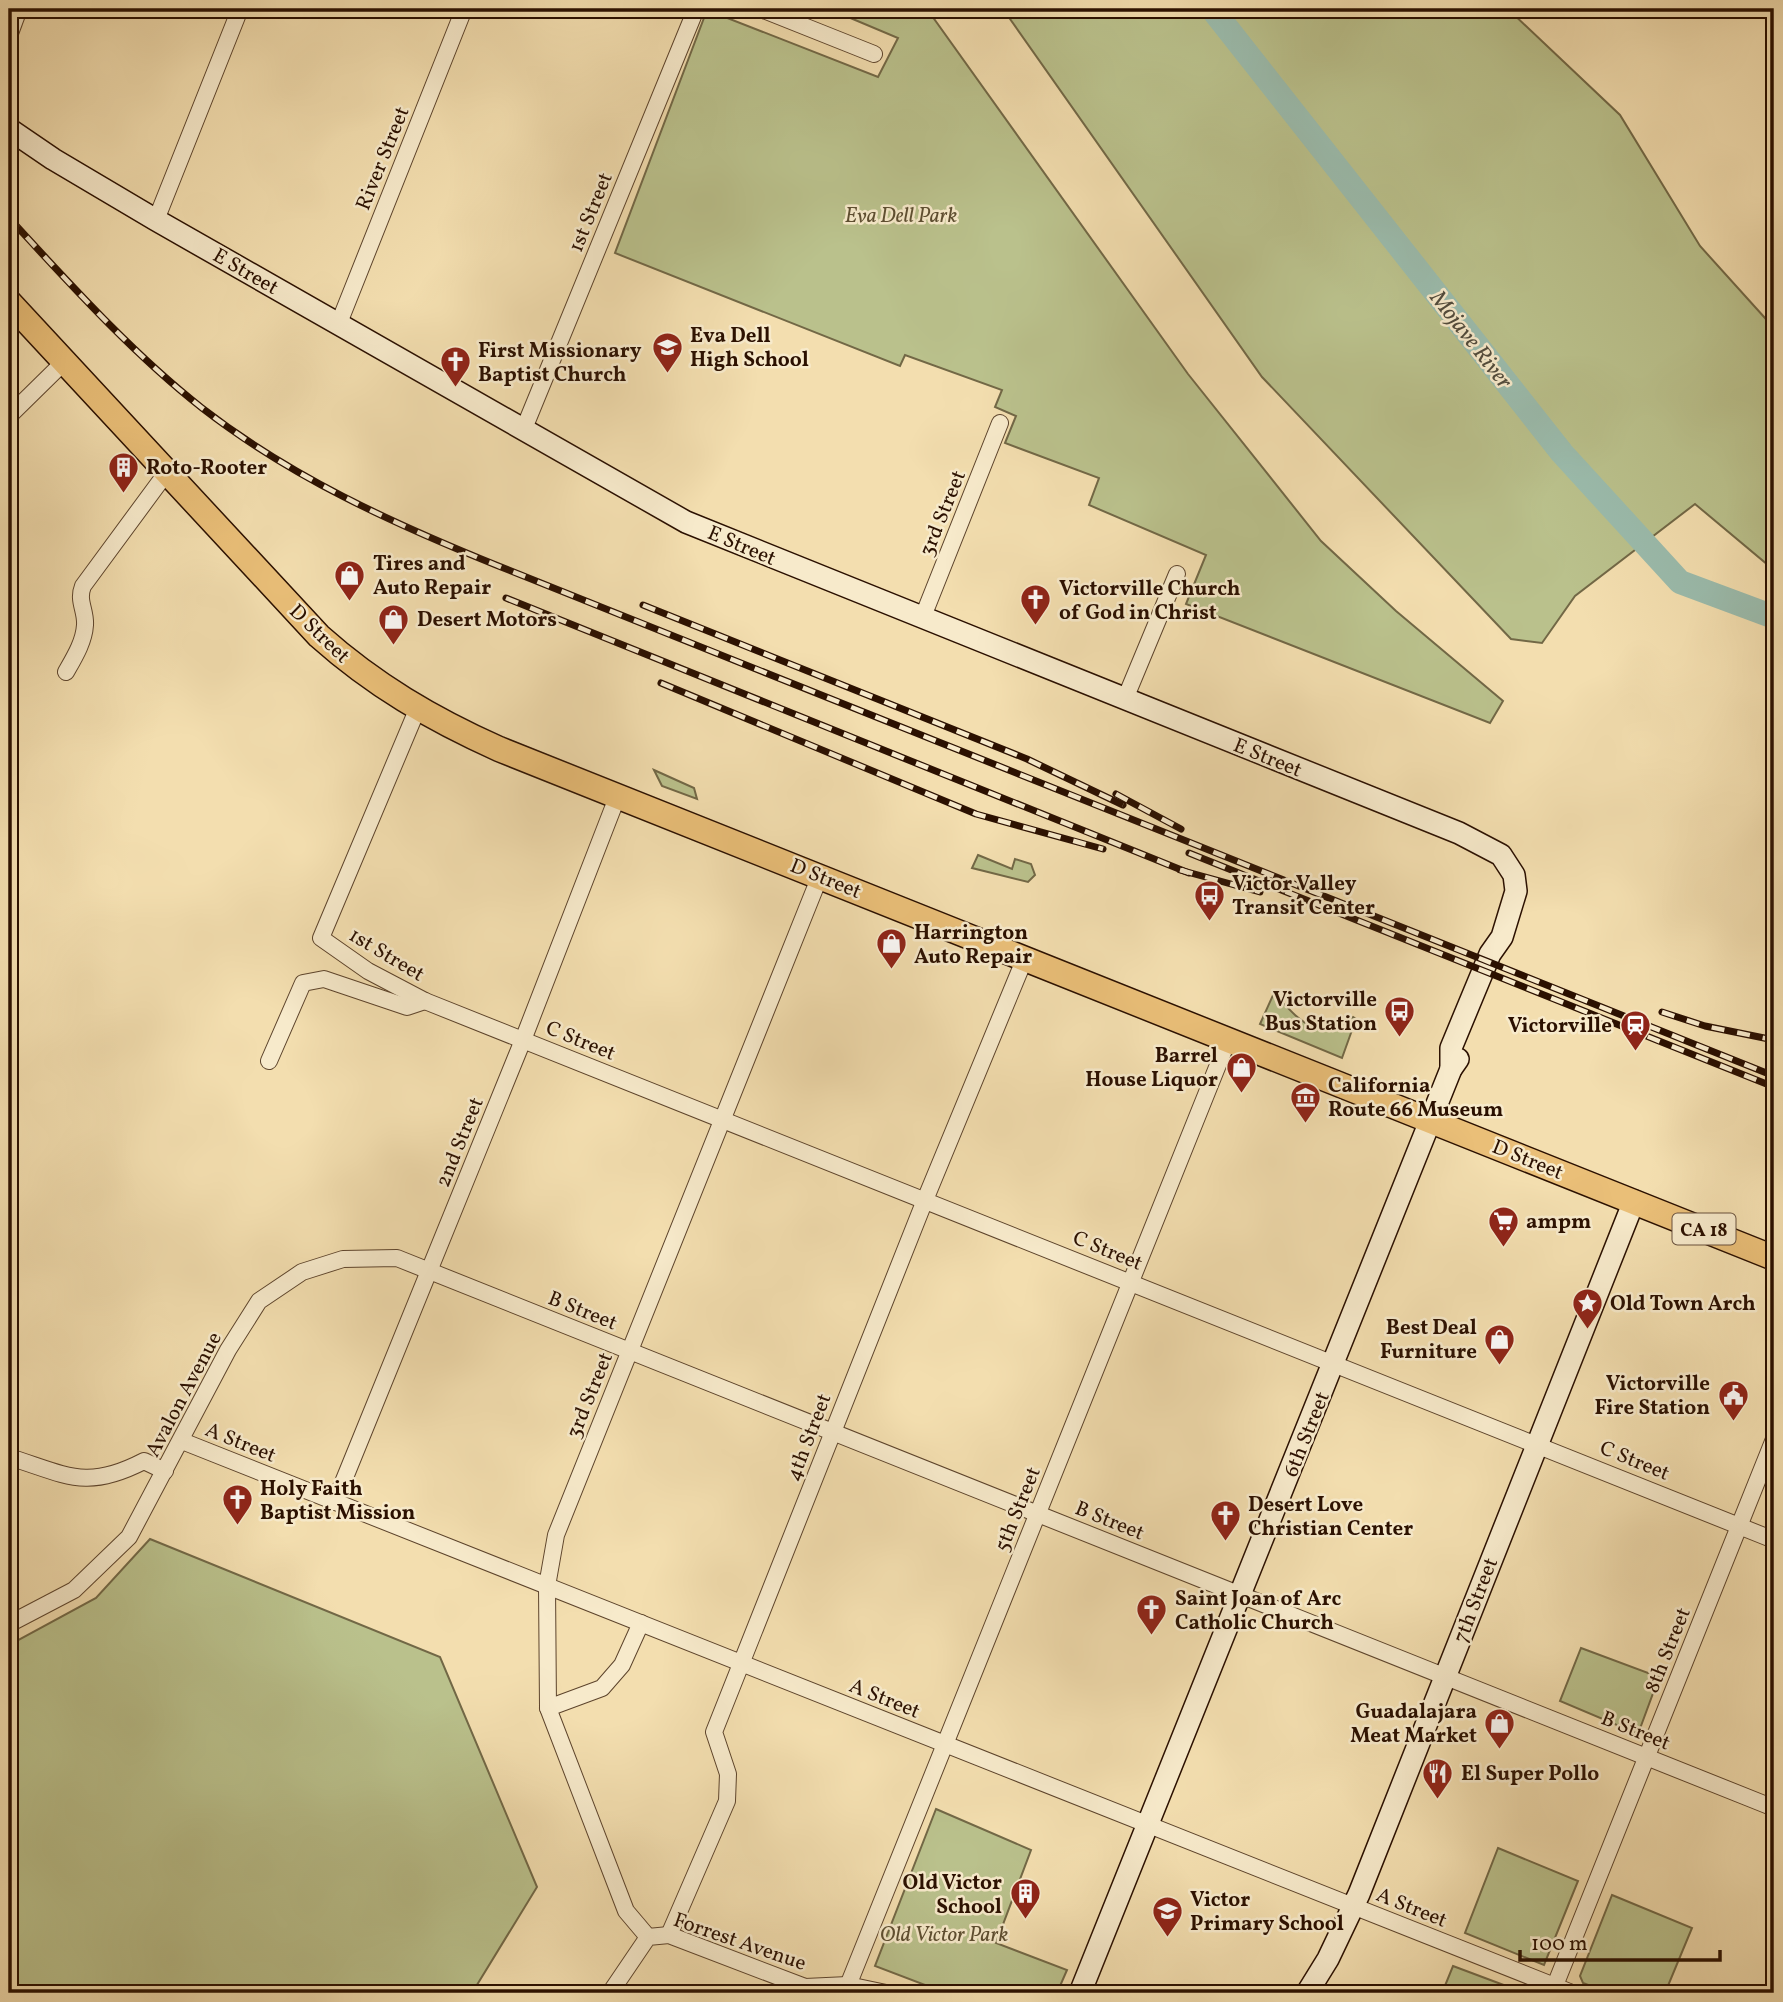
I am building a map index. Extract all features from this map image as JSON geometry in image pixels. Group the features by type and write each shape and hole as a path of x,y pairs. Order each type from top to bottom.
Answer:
{"main road":[{"name":"D Street","path":"9,302 319,636 369,678 417,710 499,749 1774,1258"}],"street":[{"path":"9,36 19,9"},
{"path":"156,220 240,9"},
{"name":"River Street","path":"339,323 464,9"},
{"name":"1st Street","path":"523,431 696,9"},
{"path":"761,9 874,54"},
{"name":"E Street","path":"9,129 156,220 686,522 1480,842 1500,855 1514,875"},
{"path":"9,416 65,360"},
{"name":"3rd Street","path":"922,619 1000,423"},
{"path":"66,673 79,648 86,624 79,596 83,586 167,472"},
{"path":"1125,699 1178,574"},
{"name":"1st Street","path":"417,710 321,938 368,971 425,1001"},
{"name":"2nd Street","path":"335,1502 523,1040 618,795"},
{"name":"6th Street","path":"1080,1993 1451,1069 1466,1048 1503,959 1502,937 1515,899 1514,875"},
{"name":"3rd Street","path":"648,1937 626,1911 548,1708 547,1586 556,1535 820,876"},
{"name":"4th Street","path":"669,1934 727,1801 728,1773 714,1732 925,1200 1025,958"},
{"name":"1st Street","path":"269,1061 303,983 324,979 407,1007 425,1001"},
{"name":"C Street","path":"425,1001 1335,1362 1774,1540"},
{"name":"5th Street","path":"847,1989 1228,1040"},
{"name":"7th Street","path":"1307,1993 1354,1906 1634,1201"},
{"name":"Avalon Avenue","path":"9,1624 74,1590 129,1537 228,1350 259,1301 302,1272 343,1259 397,1258 429,1272"},
{"name":"B Street","path":"429,1272 1774,1808"},
{"name":"8th Street","path":"1554,1990 1774,1439"},
{"name":"A Street","path":"182,1441 1354,1906 1554,1990 1572,1993"},
{"path":"9,1457 89,1480 115,1476 144,1461 165,1471"},
{"path":"548,1708 602,1688 622,1665 641,1623"},
{"name":"Forrest Avenue","path":"610,1993 648,1937 669,1934 804,1987 886,1993"}],"green space":[{"name":"Eva Dell Park","path":"829,9 927,9 1188,374 1321,541 1396,611 1503,701 1490,723 1186,604 1206,555 1089,505 1099,478 1005,443 1016,416 995,407 1002,390 905,355 900,366 615,253 707,10 878,77 898,38"},
{"path":"1003,9 1508,9 1620,115 1700,246 1774,328 1774,570 1695,504 1575,596 1542,643 1511,639 1262,377"},
{"path":"654,770 694,788 697,799 662,786"},
{"path":"978,855 1012,869 1015,859 1031,864 1035,875 1028,882 972,868"},
{"path":"1274,993 1300,1019 1318,1028 1328,1028 1353,1017 1356,1019 1342,1058 1260,1024"},
{"path":"150,1539 440,1657 537,1887 472,1993 9,1993 9,1645 96,1598"},
{"path":"1581,1648 1659,1677 1638,1734 1560,1701"},
{"name":"Old Victor Park","path":"936,1809 1031,1850 996,1943 1067,1970 1057,1993 946,1993 875,1966"},
{"path":"1498,1848 1578,1881 1544,1965 1465,1933"},
{"path":"1612,1895 1692,1928 1665,1993 1609,1993 1583,1983 1580,1976"},
{"path":"1453,1966 1525,1993 1442,1993"}],"waterway":[{"name":"Mojave River","path":"1212,9 1562,453 1680,582 1774,617"}],"railway":[{"path":"9,218 126,341 202,408 271,456 343,497 496,565 1774,1076"},
{"path":"506,598 1189,873"},
{"path":"643,605 1027,759 1123,805"},
{"path":"661,683 976,814 1103,849"},
{"path":"1116,794 1181,829"},
{"path":"1189,853 1774,1087"},
{"path":"1180,870 1260,892"},
{"path":"1662,1012 1705,1026 1774,1040"}],"place":[{"name":"Eva Dell High School","path":"667,374"},
{"name":"First Missionary Baptist Church","path":"455,389"},
{"name":"Roto-Rooter","path":"123,494"},
{"name":"Tires and Auto Repair","path":"350,602"},
{"name":"Victorville Church of God in Christ","path":"1036,627"},
{"name":"Desert Motors","path":"394,646"},
{"name":"Victor Valley Transit Center","path":"1209,922"},
{"name":"Harrington Auto Repair","path":"891,971"},
{"name":"Victorville Bus Station","path":"1400,1038"},
{"name":"Victorville","path":"1635,1052"},
{"name":"Barrel House Liquor","path":"1241,1094"},
{"name":"California Route 66 Museum","path":"1305,1124"},
{"name":"ampm","path":"1503,1248"},
{"name":"Old Town Arch","path":"1587,1330"},
{"name":"Best Deal Furniture","path":"1500,1366"},
{"name":"Victorville Fire Station","path":"1733,1422"},
{"name":"Holy Faith Baptist Mission","path":"237,1527"},
{"name":"Desert Love Christian Center","path":"1225,1543"},
{"name":"Saint Joan of Arc Catholic Church","path":"1152,1637"},
{"name":"Guadalajara Meat Market","path":"1500,1750"},
{"name":"El Super Pollo","path":"1438,1800"},
{"name":"Old Victor School","path":"1025,1921"},
{"name":"Victor Primary School","path":"1167,1938"}]}
